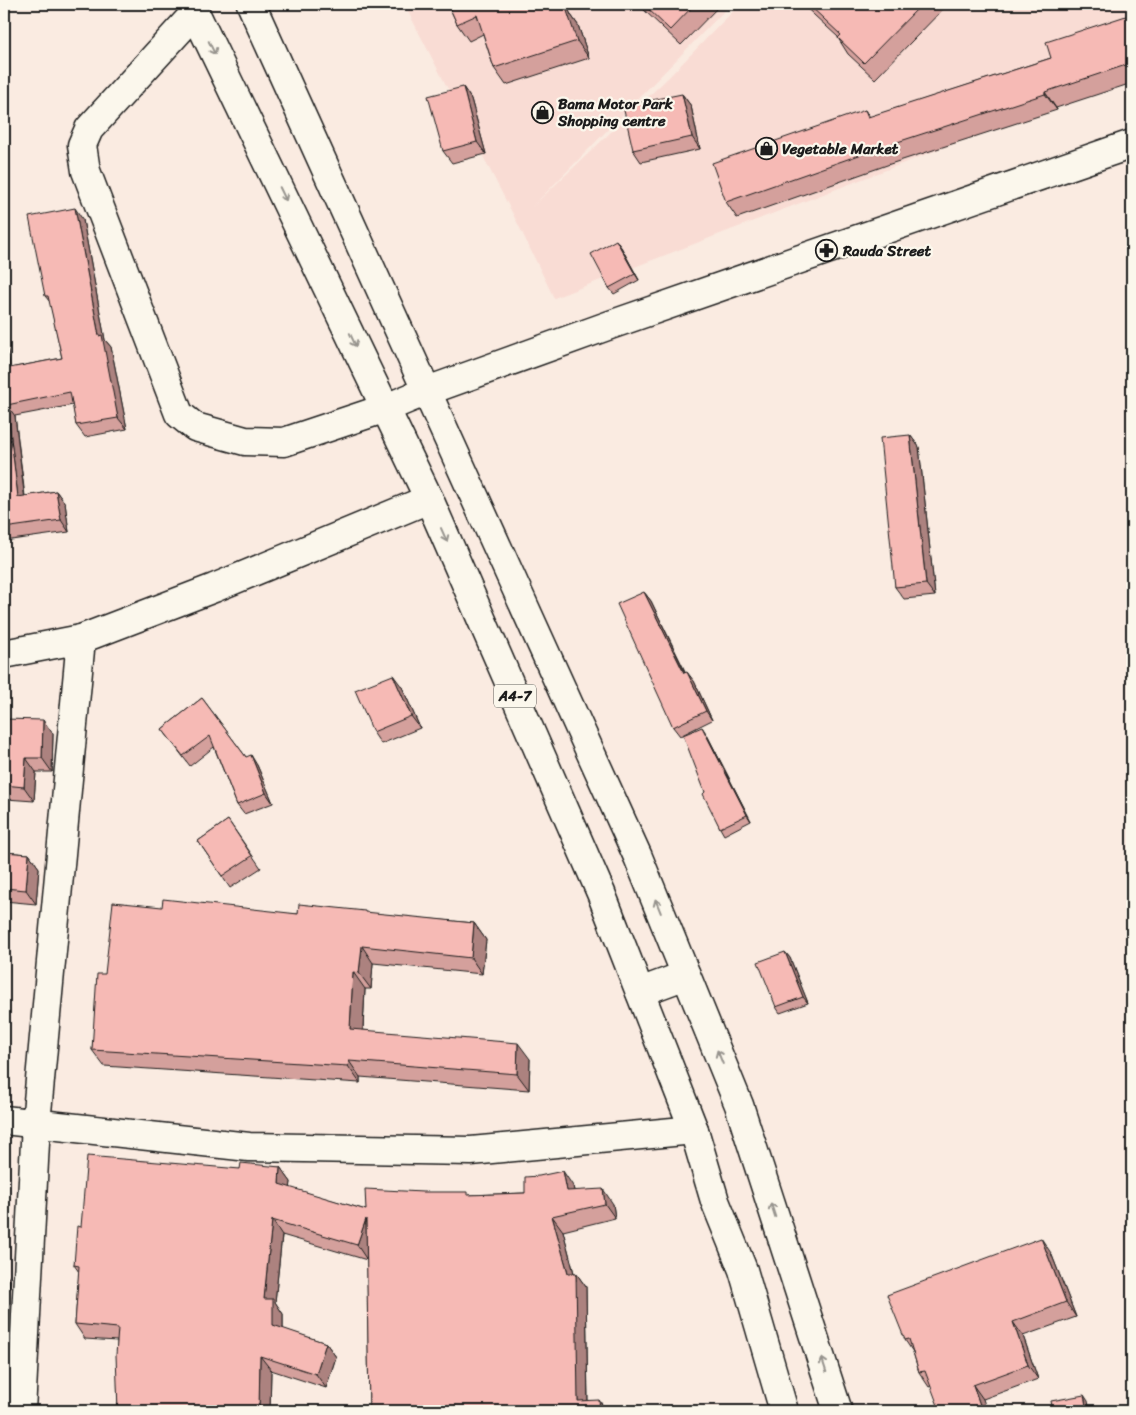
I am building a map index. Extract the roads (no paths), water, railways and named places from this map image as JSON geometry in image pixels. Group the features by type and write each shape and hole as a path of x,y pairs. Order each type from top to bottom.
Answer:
{"main road":[{"name":"A4-7","path":"251,4 638,857 739,1105 838,1411"},
{"name":"A4-7","path":"201,7 429,500 601,894 694,1130 715,1201 743,1270 784,1411"},
{"path":"201,7 89,129 82,145 86,172 179,414 195,427 245,441 284,442 386,408 427,391 619,321 1132,144"},
{"path":"4,654 81,639 214,588 429,500"},
{"path":"21,1411 36,1123 81,639"},
{"path":"640,992 686,975"},
{"path":"4,1120 248,1147 470,1151 694,1130"}],"place":[{"name":"Bama Motor Park Shopping centre","path":"542,113"},
{"name":"Vegetable Market","path":"766,149"},
{"name":"Rauda Street","path":"827,251"}]}
